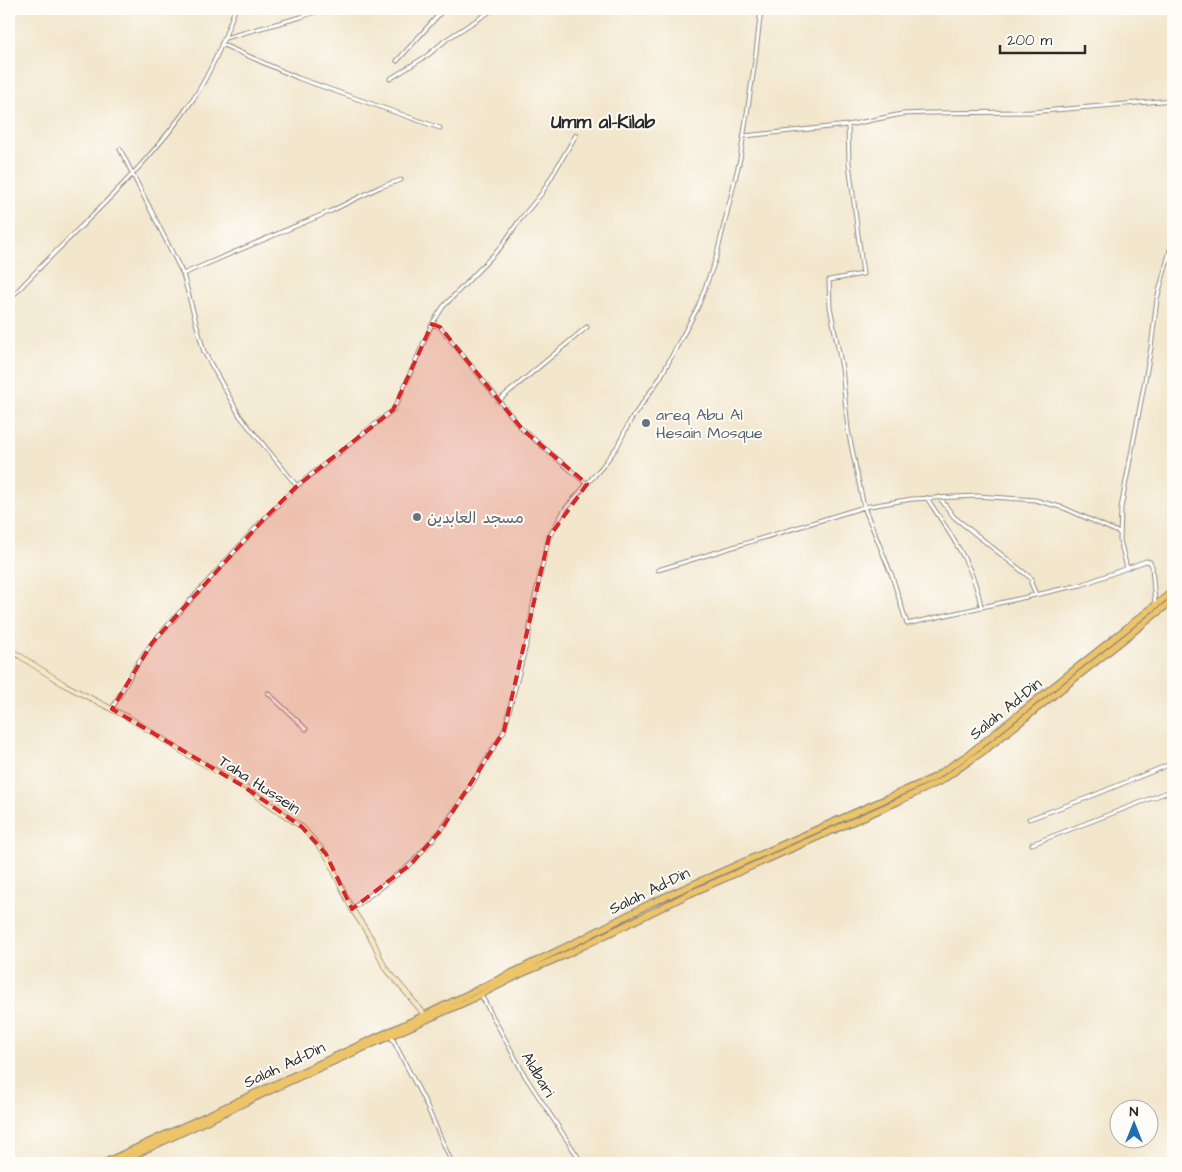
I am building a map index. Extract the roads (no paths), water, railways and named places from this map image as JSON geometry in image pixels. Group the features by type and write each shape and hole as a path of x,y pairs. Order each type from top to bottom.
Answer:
{"highway":[{"name":"Salah Ad-Din","path":"104,1163 341,1055 391,1035 481,994 651,903 933,778 969,754 1173,591"},
{"name":"Salah Ad-Din","path":"118,1163 425,1014 940,781 971,761 1173,600"},
{"path":"1071,672 1071,676 1075,678"}],"street":[{"path":"9,300 133,173 175,124 194,98 224,38 235,9"},
{"path":"224,38 324,9"},
{"path":"397,61 444,9"},
{"path":"390,79 494,9"},
{"path":"352,909 411,864 441,830 464,797 504,731 529,634 533,606 549,537 566,509 617,447 630,421 660,378 698,306 716,258 744,136 761,9"},
{"path":"221,44 298,78 440,128"},
{"path":"744,136 848,125 902,114 1031,112 1173,100"},
{"path":"848,125 849,163 863,274 829,280 830,307 842,368 848,430 864,507 892,576 908,624 981,606 1081,585 1084,582 1146,561 1150,562 1152,566 1155,603"},
{"path":"112,709 135,667 157,637 257,526 297,486 392,410 432,324 443,307 501,248 519,221 542,193 576,135"},
{"path":"120,149 183,274 204,352 240,416 297,486"},
{"path":"183,274 323,215 380,187 401,180"},
{"path":"1127,568 1120,534 1121,508 1151,348 1154,317 1161,280 1173,240"},
{"path":"432,324 440,327 522,429 587,484"},
{"path":"498,401 587,327"},
{"path":"658,570 864,507 894,501 927,498 977,496 1041,501 1064,508 1120,534"},
{"path":"927,498 966,560 979,595 981,606"},
{"path":"939,498 954,516 1032,579 1031,583 1036,594"},
{"name":"Taha Hussein","path":"9,649 65,685 112,709 243,786 302,827 326,854 352,909 374,941 384,966 425,1014"},
{"path":"268,693 306,729"},
{"path":"1029,819 1173,763"},
{"path":"1032,844 1173,790"},
{"name":"Aldbari","path":"481,994 525,1076 582,1163"},
{"path":"391,1035 429,1109 452,1163"}],"place":[{"name":"areq Abu Al Hesain Mosque","path":"646,423"},
{"name":"مسجد العابدين","path":"417,517"}],"district":[{"name":"Umm al-Kilab","path":"603,121"}]}
